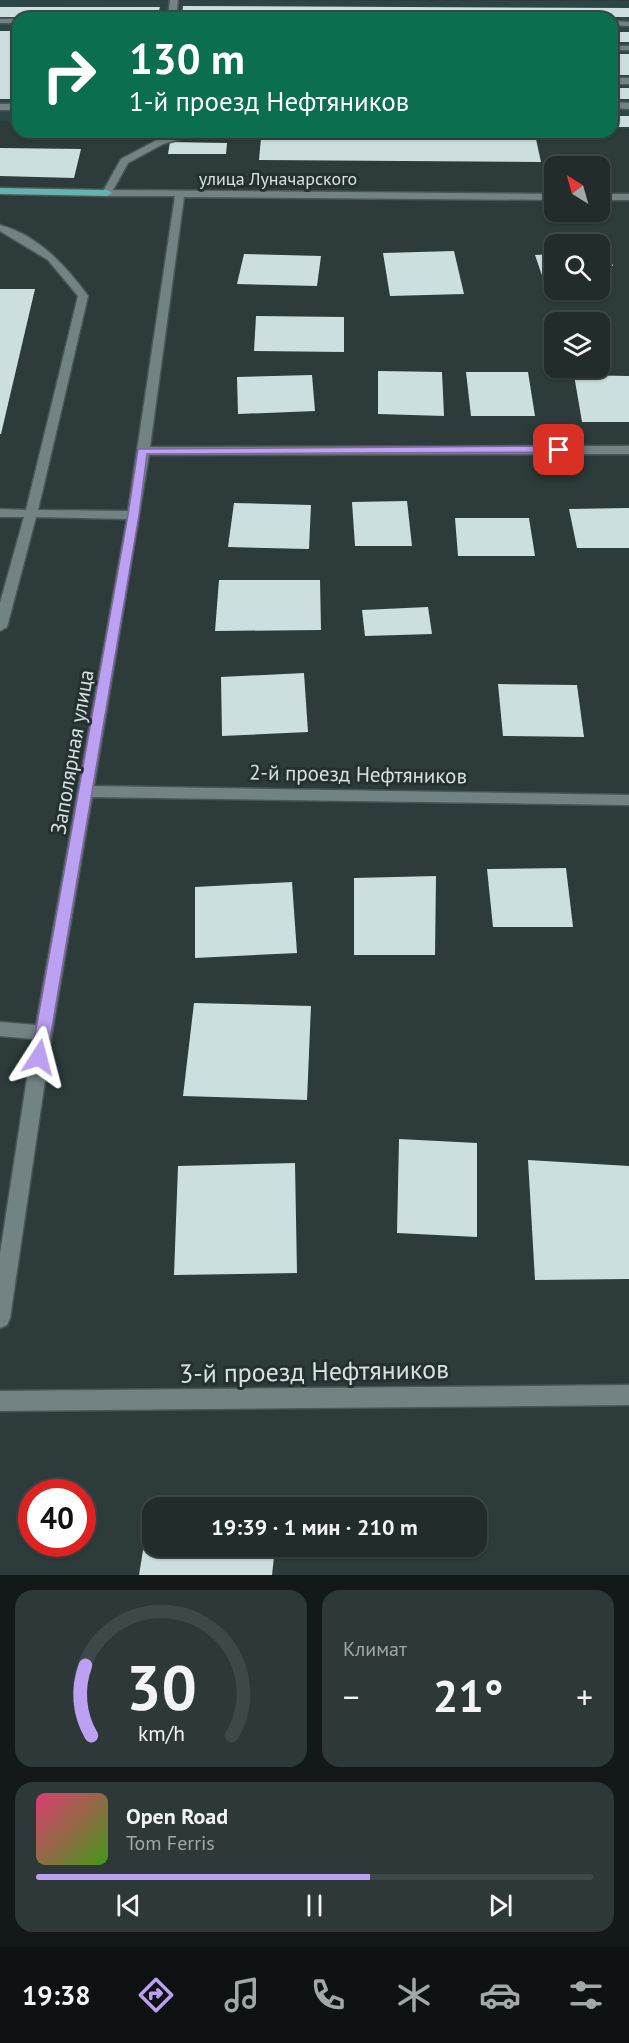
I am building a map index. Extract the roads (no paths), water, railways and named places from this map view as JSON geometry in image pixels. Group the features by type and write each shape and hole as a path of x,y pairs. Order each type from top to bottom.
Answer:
{"main road":[{"name":"улица Луначарского","path":"0,191 107,194"}],"street":[{"path":"107,194 124,161 160,142 176,138"},
{"name":"улица Луначарского","path":"107,194 544,197"},
{"name":"Заполярная улица","path":"0,1318 43,1033 134,515 180,194"},
{"path":"610,197 629,197"},
{"path":"0,228 52,258 83,296 31,514 0,627"},
{"path":"142,451 629,450"},
{"path":"0,513 134,515"},
{"name":"2-й проезд Нефтяников","path":"87,791 629,800"},
{"path":"0,1029 43,1033"},
{"name":"3-й проезд Нефтяников","path":"0,1401 629,1395"}]}
